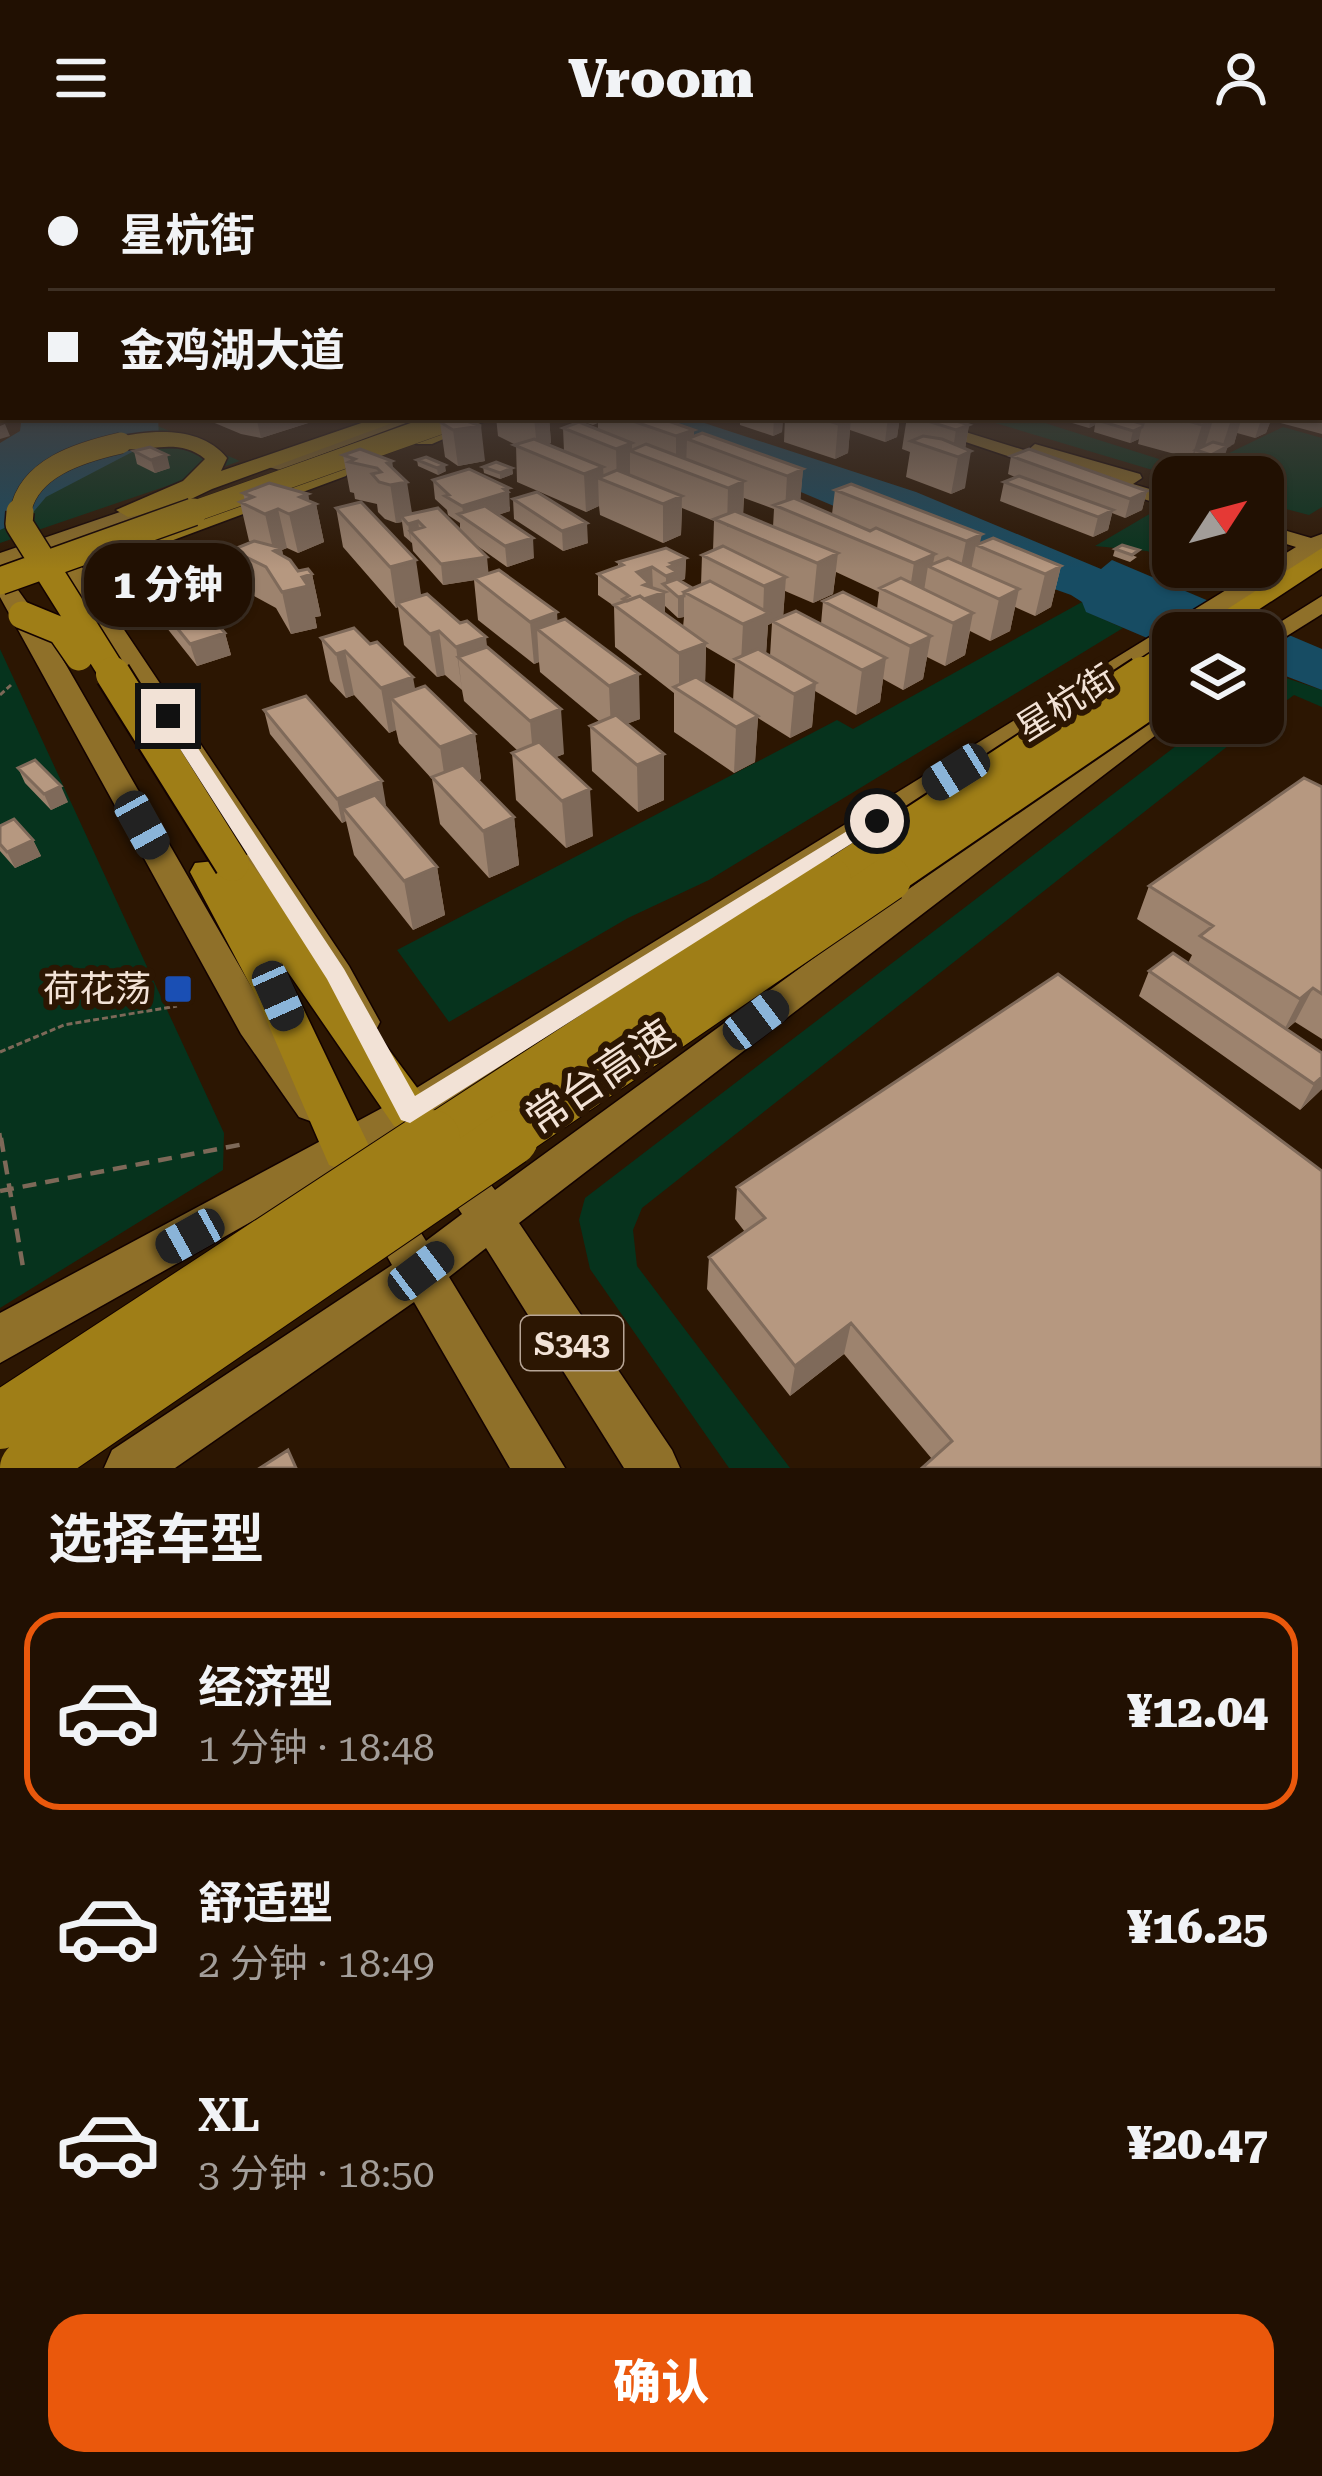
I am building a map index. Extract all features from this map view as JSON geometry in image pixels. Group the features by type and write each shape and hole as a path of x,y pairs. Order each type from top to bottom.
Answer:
{"highway":[{"path":"105,447 37,480 25,495 18,516 24,536 112,676 220,868 346,1150"},
{"path":"1,579 21,547 189,487 212,470 214,454 203,447"},
{"path":"162,504 204,484 312,447"},
{"path":"1,579 360,447"},
{"path":"1,579 361,447"},
{"path":"1,579 374,447"},
{"path":"1232,612 1320,545"},
{"path":"1,579 34,617 61,631 220,868 410,1112"},
{"path":"1281,612 1322,584"},
{"name":"常台高速","path":"0,1420 1152,662"},
{"name":"常台高速","path":"28,1468 1152,663"}],"main road":[{"path":"71,553 162,504 348,447"},
{"path":"382,447 1,579 254,1024 346,1150 421,1271"},
{"path":"1010,447 1152,485"},
{"path":"1014,447 1152,495"},
{"path":"1284,528 1320,545"},
{"path":"1284,536 1320,545"},
{"name":"星杭街","path":"1212,612 1320,545"},
{"path":"71,553 336,975 410,1112 491,1218"},
{"path":"1284,629 1322,603"},
{"name":"星杭街","path":"0,1340 346,1150 1152,661"},
{"name":"星杭街","path":"130,1468 421,1271 1152,726"},
{"name":"S343","path":"491,1218 654,1468"},
{"name":"S343","path":"421,1271 539,1468"}],"path":[{"path":"0,694 11,685"},
{"path":"0,1052 32,1033 77,1020 177,1006"},
{"path":"0,1133 4,1190 24,1273"},
{"path":"4,1190 244,1144"}],"green space":[{"path":"208,447 240,461 0,543 0,529 61,487 132,450"},
{"path":"1076,447 1122,447 1152,457 1152,470"},
{"path":"1241,447 1322,447 1322,507 1309,515 1284,508 1284,456 1226,456"},
{"path":"1152,513 1152,553 1095,546"},
{"path":"1082,602 1087,612 1123,628 709,880 628,918 449,1022 397,950 837,720 853,729"},
{"path":"0,649 224,1133 223,1170 0,1308"},
{"path":"1284,677 1322,690 1322,707 1294,695 1284,702"},
{"path":"1179,744 1230,744 642,1208 633,1230 637,1266 790,1468 729,1468 590,1269 579,1220 585,1198"}],"water":[{"path":"0,447 141,447 46,497 30,516 0,530"},
{"path":"695,447 779,447 916,492 1101,569 1112,560 1152,577 1152,588 1178,588 1235,612 1152,612 1152,640 1086,612 1082,602 888,529"},
{"path":"1284,633 1322,649 1322,690 1284,675"}],"building":[{"path":"150,447 167,455 151,460 134,451"},
{"path":"519,447 554,447 603,467 584,474"},
{"path":"655,447 744,481 728,488 630,451"},
{"path":"709,447 742,447 803,469 787,476"},
{"path":"929,447 971,451 958,457"},
{"path":"1202,447 1226,447 1211,455 1196,450"},
{"path":"360,449 392,461 387,463 407,482 379,482 372,474 381,472 377,468 349,462 355,459 343,455"},
{"path":"1029,449 1147,491 1130,499 1011,456"},
{"path":"426,457 445,465 437,468 417,460"},
{"path":"496,462 512,468 500,473 483,467"},
{"path":"469,469 509,488 504,489 508,492 462,506 445,496 449,495 433,480"},
{"path":"617,470 682,496 663,504 598,478"},
{"path":"1019,476 1113,510 1098,517 1004,482"},
{"path":"269,483 308,494 300,497 316,504 289,514 278,509 265,514 240,502 253,497 243,493"},
{"path":"851,484 982,534 966,541 835,490"},
{"path":"537,492 587,523 562,531 513,499"},
{"path":"794,498 935,554 914,563 774,505"},
{"path":"361,502 416,560 390,567 336,508"},
{"path":"485,506 533,538 505,546 458,514"},
{"path":"438,508 487,557 441,564 410,531 424,527 418,521 408,524 401,516"},
{"path":"735,511 838,553 817,563 714,519"},
{"path":"993,538 1061,566 1045,574 976,545"},
{"path":"254,541 281,548 274,551 298,571 308,569 312,574 302,577 308,586 282,592 266,567 232,550"},
{"path":"1122,545 1139,550 1132,555 1115,549"},
{"path":"723,546 786,577 764,586 702,555"},
{"path":"666,548 686,558 671,563 675,565 669,567 677,572 666,576 652,567 637,572 649,583 644,585 665,592 627,601 623,599 629,596 598,574 623,565 618,562"},
{"path":"192,555 208,575 181,582 225,633 190,644 148,592 155,590 140,568"},
{"path":"948,558 1019,589 999,599 928,566"},
{"path":"499,570 557,612 530,622 474,578"},
{"path":"901,578 973,613 953,623 880,588"},
{"path":"677,579 692,588 684,596 678,597 663,584"},
{"path":"710,581 769,613 743,624 684,592"},
{"path":"843,592 931,636 910,646 823,601"},
{"path":"427,594 460,623 467,621 486,637 456,647 439,631 430,634 397,603"},
{"path":"640,596 706,643 679,653 614,605"},
{"path":"796,611 886,658 862,670 772,621"},
{"path":"565,619 639,674 609,686 537,629"},
{"path":"354,628 370,644 377,642 413,677 381,688 345,651 336,654 321,638"},
{"path":"487,647 561,709 530,721 458,657"},
{"path":"758,649 816,683 794,694 735,659"},
{"path":"696,677 758,716 736,727 674,687"},
{"path":"425,686 475,734 440,747 391,698"},
{"path":"306,696 382,781 337,799 264,710"},
{"path":"616,715 664,754 637,765 590,726"},
{"path":"539,742 590,789 562,801 512,753"},
{"path":"35,760 61,786 44,794 18,768"},
{"path":"463,765 514,817 483,831 432,777"},
{"path":"1304,778 1322,787 1322,994 1313,988 1300,999 1200,936 1213,926 1149,886"},
{"path":"375,795 437,867 404,881 343,808"},
{"path":"14,819 33,840 7,852 0,844 0,826"},
{"path":"1173,953 1322,1053 1322,1077 1314,1084 1149,971"},
{"path":"1058,974 1322,1171 1322,1468 922,1468 952,1441 851,1323 795,1366 709,1257 765,1218 737,1187"},
{"path":"288,1450 296,1468 260,1468"}],"place":[{"name":"荷花荡","path":"178,989"}],"route":[{"path":"168,716 336,975 410,1112 877,821"}]}
